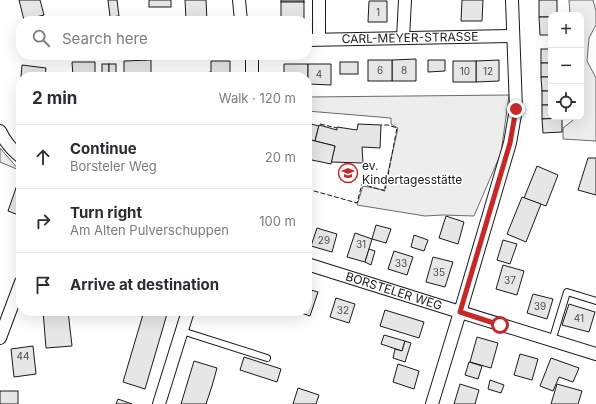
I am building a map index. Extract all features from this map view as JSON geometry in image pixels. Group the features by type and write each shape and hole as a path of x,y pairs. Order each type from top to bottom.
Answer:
{"street":[{"path":"239,0 241,16"},
{"path":"313,39 319,0"},
{"path":"403,38 405,0"},
{"path":"432,404 510,143 516,109 512,0"},
{"name":"CARL-MEYER-STRASSE","path":"313,39 513,36"},
{"path":"252,60 252,72"},
{"path":"0,131 12,150 16,153"},
{"name":"BORSTELER WEG","path":"312,266 596,354"},
{"path":"0,338 16,295"},
{"path":"159,404 186,316"}],"lane":[{"path":"552,341 567,292 596,301"},
{"path":"182,331 268,358"}],"shaded area":[{"path":"569,0 593,0 596,11 596,25 589,38 587,61 596,78 596,141 563,139 563,128 573,120 584,120 584,12 570,12"},
{"path":"509,95 501,153 474,216 425,216 357,205 363,186 384,190 398,128 391,124 391,118 312,111 312,97"},
{"path":"0,148 16,167 16,169 0,162"}],"building":[{"path":"19,0 40,0 44,15 23,16"},
{"path":"108,0 117,0 119,16 110,16"},
{"path":"149,0 171,0 171,7 149,7"},
{"path":"185,0 206,0 207,16 186,16"},
{"path":"281,0 304,0 304,2 281,2"},
{"path":"462,0 483,0 482,21 461,21"},
{"path":"539,0 557,0 557,12 548,12 548,17 539,17"},
{"path":"369,1 387,1 387,22 368,22"},
{"path":"281,2 304,2 304,16 281,16"},
{"path":"539,17 548,17 548,35 540,35"},
{"path":"541,49 548,49 548,63 541,63"},
{"path":"416,59 416,81 392,81 392,60"},
{"path":"151,60 151,72 124,72 124,61"},
{"path":"368,60 392,60 392,81 368,81"},
{"path":"428,60 445,60 445,71 428,72"},
{"path":"499,60 499,81 476,82 476,61"},
{"path":"211,61 230,61 230,72 211,72"},
{"path":"453,61 476,61 476,82 453,82"},
{"path":"72,62 95,62 95,72 73,72"},
{"path":"340,62 358,62 358,74 340,74"},
{"path":"541,63 548,63 548,77 541,77"},
{"path":"102,64 109,64 109,72 102,72"},
{"path":"109,64 116,64 116,72 109,72"},
{"path":"284,64 308,64 308,72 284,72"},
{"path":"308,64 331,64 331,85 312,84 312,72 308,72"},
{"path":"22,65 46,68 46,72 21,72"},
{"path":"541,77 548,77 548,91 542,91"},
{"path":"542,91 548,91 548,105 542,105"},
{"path":"542,105 548,105 548,119 542,119"},
{"path":"542,119 562,120 562,132 543,133"},
{"path":"312,124 319,126 315,141 312,140"},
{"path":"358,124 381,125 380,148 362,147 363,163 331,162 335,146 315,141 319,125 337,130 337,127 357,130"},
{"path":"312,140 335,146 331,164 312,160"},
{"path":"588,158 596,158 596,195 578,190"},
{"path":"537,166 558,175 546,206 524,198"},
{"path":"16,188 16,214 8,211"},
{"path":"522,197 541,204 526,242 507,234"},
{"path":"446,216 464,222 458,244 439,238"},
{"path":"376,225 391,229 386,243 372,239"},
{"path":"317,228 337,234 332,252 312,246"},
{"path":"355,233 372,239 365,262 347,257"},
{"path":"414,235 428,240 424,251 411,247"},
{"path":"503,240 517,244 510,264 497,260"},
{"path":"369,249 375,251 371,265 365,262"},
{"path":"394,251 413,257 407,275 388,269"},
{"path":"433,257 453,262 445,287 426,282"},
{"path":"503,265 524,271 517,295 496,289"},
{"path":"312,290 318,292 312,310"},
{"path":"533,294 553,299 547,319 527,313"},
{"path":"336,298 355,304 349,323 330,317"},
{"path":"569,304 595,312 589,332 562,325"},
{"path":"385,310 424,322 419,338 380,326"},
{"path":"43,316 69,316 72,346 46,348"},
{"path":"143,316 166,316 145,389 123,382"},
{"path":"384,335 405,341 402,351 381,344"},
{"path":"477,337 498,343 491,368 470,362"},
{"path":"405,341 411,343 405,362 393,358 395,349 402,351"},
{"path":"33,346 36,374 14,377 11,349"},
{"path":"520,354 538,359 532,380 514,375"},
{"path":"244,357 281,369 277,382 240,370"},
{"path":"551,358 579,368 573,382 559,377 553,391 540,386"},
{"path":"194,361 217,368 212,386 206,404 181,404"},
{"path":"469,362 482,366 478,379 465,375"},
{"path":"398,364 419,371 414,389 393,382"},
{"path":"490,380 504,385 501,393 488,389"},
{"path":"460,384 479,390 475,404 454,404"},
{"path":"557,384 582,391 578,404 551,404"},
{"path":"298,388 319,395 316,404 293,404"},
{"path":"0,391 18,391 18,404 0,404"},
{"path":"118,399 132,404 116,404"}],"fence":[{"path":"320,124 337,128"},
{"path":"312,190 357,203 362,184 385,191 397,128 388,125 381,125"}],"place":[{"name":"ev. Kindertagesstätte","path":"348,173"}],"route":[{"path":"500,325 460,312 510,143 516,109"}]}
